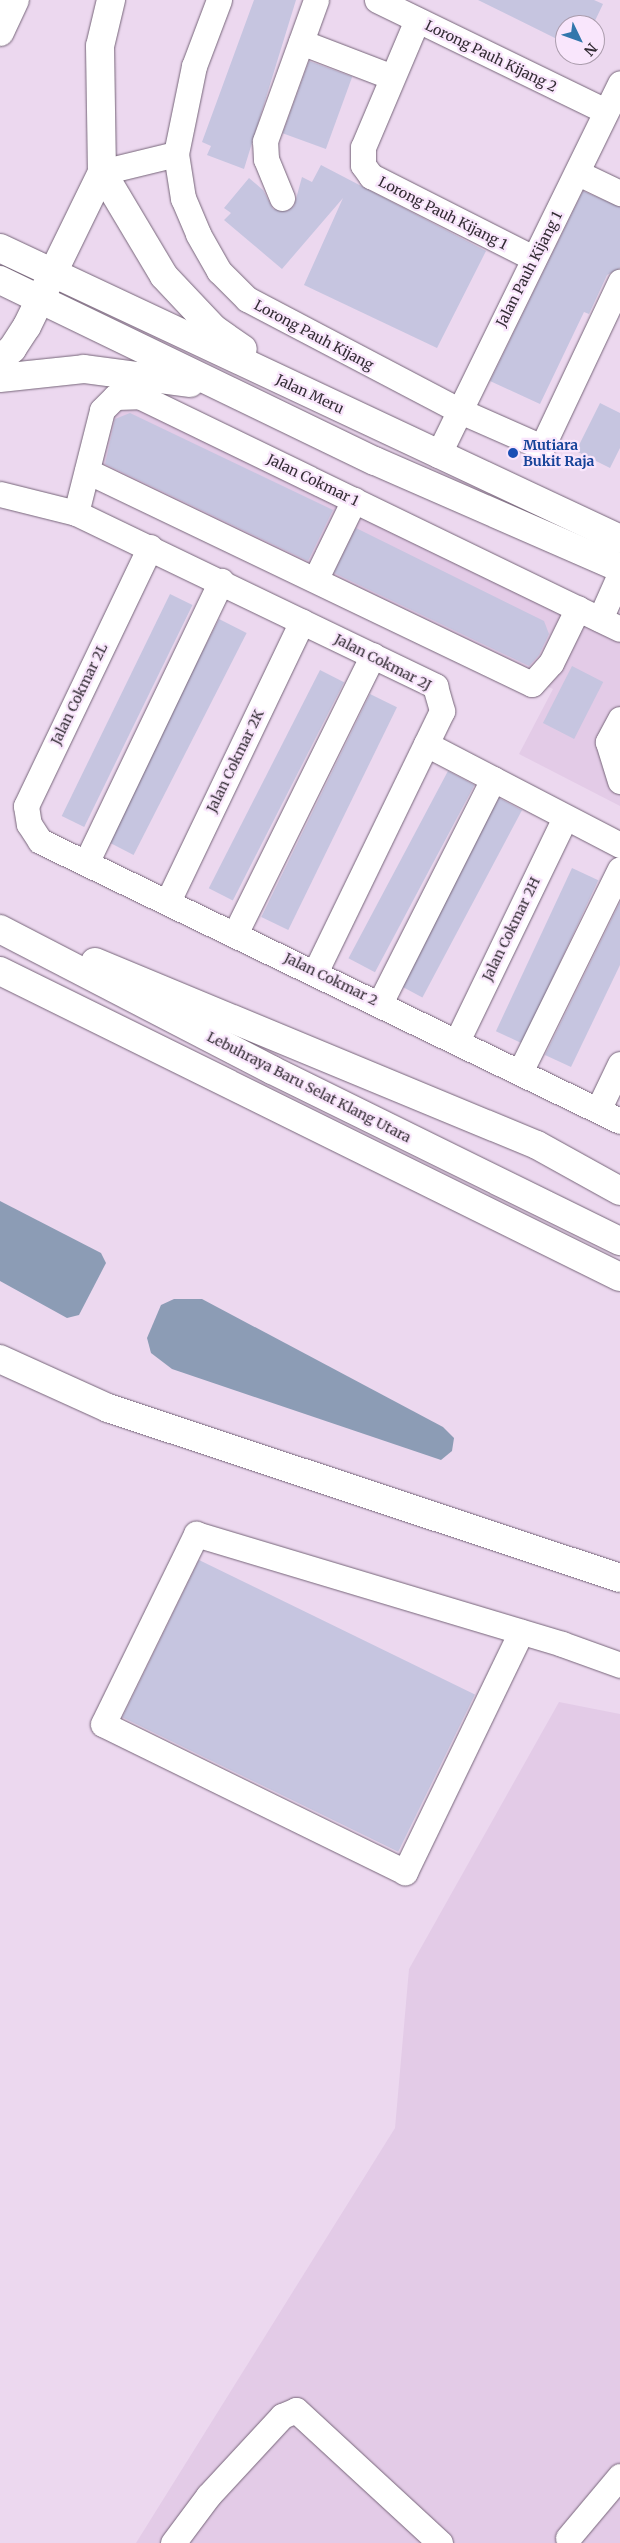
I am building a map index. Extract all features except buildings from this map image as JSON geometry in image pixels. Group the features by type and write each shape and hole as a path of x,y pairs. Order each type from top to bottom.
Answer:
{"highway":[{"path":"0,32 15,0"},
{"path":"110,0 100,46 102,172 127,221 170,283 214,329 315,397"},
{"path":"0,358 22,333 37,298 102,172"},
{"name":"Jalan Meru","path":"0,248 620,539"},
{"path":"0,280 375,461 620,568"},
{"path":"0,378 43,370 128,372 240,396"},
{"name":"Lebuhraya Baru Selat Klang Utara","path":"0,929 272,1070 620,1241"},
{"path":"61,959 106,963 210,1011 537,1145 620,1191"},
{"path":"0,971 620,1277"},
{"path":"0,1359 108,1408 620,1578"}],"street":[{"name":"Lorong Pauh Kijang","path":"219,0 194,66 176,154 183,198 198,234 219,270 248,299 458,410 542,447 620,282"},
{"path":"282,198 266,159 265,141 316,0"},
{"name":"Lorong Pauh Kijang 2","path":"377,0 606,111"},
{"name":"Lorong Pauh Kijang 1","path":"417,20 363,147 363,165 371,176 533,258"},
{"path":"301,42 392,77"},
{"name":"Jalan Pauh Kijang 1","path":"438,455 458,410 533,258 578,173 620,82"},
{"path":"102,172 176,154"},
{"path":"578,173 620,193"},
{"name":"Jalan Cokmar 1","path":"76,513 102,410 116,397 131,394 599,618"},
{"path":"87,471 316,578 532,684 550,663 599,618 620,574"},
{"name":"Jalan Cokmar 2J","path":"0,494 76,513 221,581 436,686 442,711 316,972"},
{"path":"316,578 354,500"},
{"name":"Jalan Cokmar 2L","path":"40,841 29,824 26,806 150,547"},
{"path":"86,863 221,581"},
{"name":"Jalan Cokmar 2K","path":"168,901 302,620"},
{"path":"235,934 373,655"},
{"path":"620,719 608,742 620,781"},
{"path":"426,744 620,845"},
{"path":"380,1003 493,779"},
{"name":"Jalan Cokmar 2H","path":"456,1041 565,818"},
{"name":"Jalan Cokmar 2","path":"40,841 316,972 609,1116"},
{"path":"520,1072 620,869"},
{"path":"609,1116 620,1064"},
{"path":"521,1632 405,1872 103,1724 196,1534 521,1632 620,1665"},
{"path":"173,2543 222,2482 282,2416 296,2410 440,2543"},
{"path":"568,2538 620,2476"}],"shaded area":[{"path":"135,400 620,636 620,806 519,754 553,689 95,470 106,418"},
{"path":"559,1702 620,1714 620,2543 136,2543 395,2128 409,1969"}],"water":[{"path":"0,1201 101,1253 106,1263 79,1315 67,1318 0,1281"},
{"path":"174,1299 202,1299 443,1427 454,1438 452,1451 441,1460 172,1369 151,1353 147,1338 161,1305"}],"place":[{"name":"Mutiara Bukit Raja","path":"513,453"}]}
